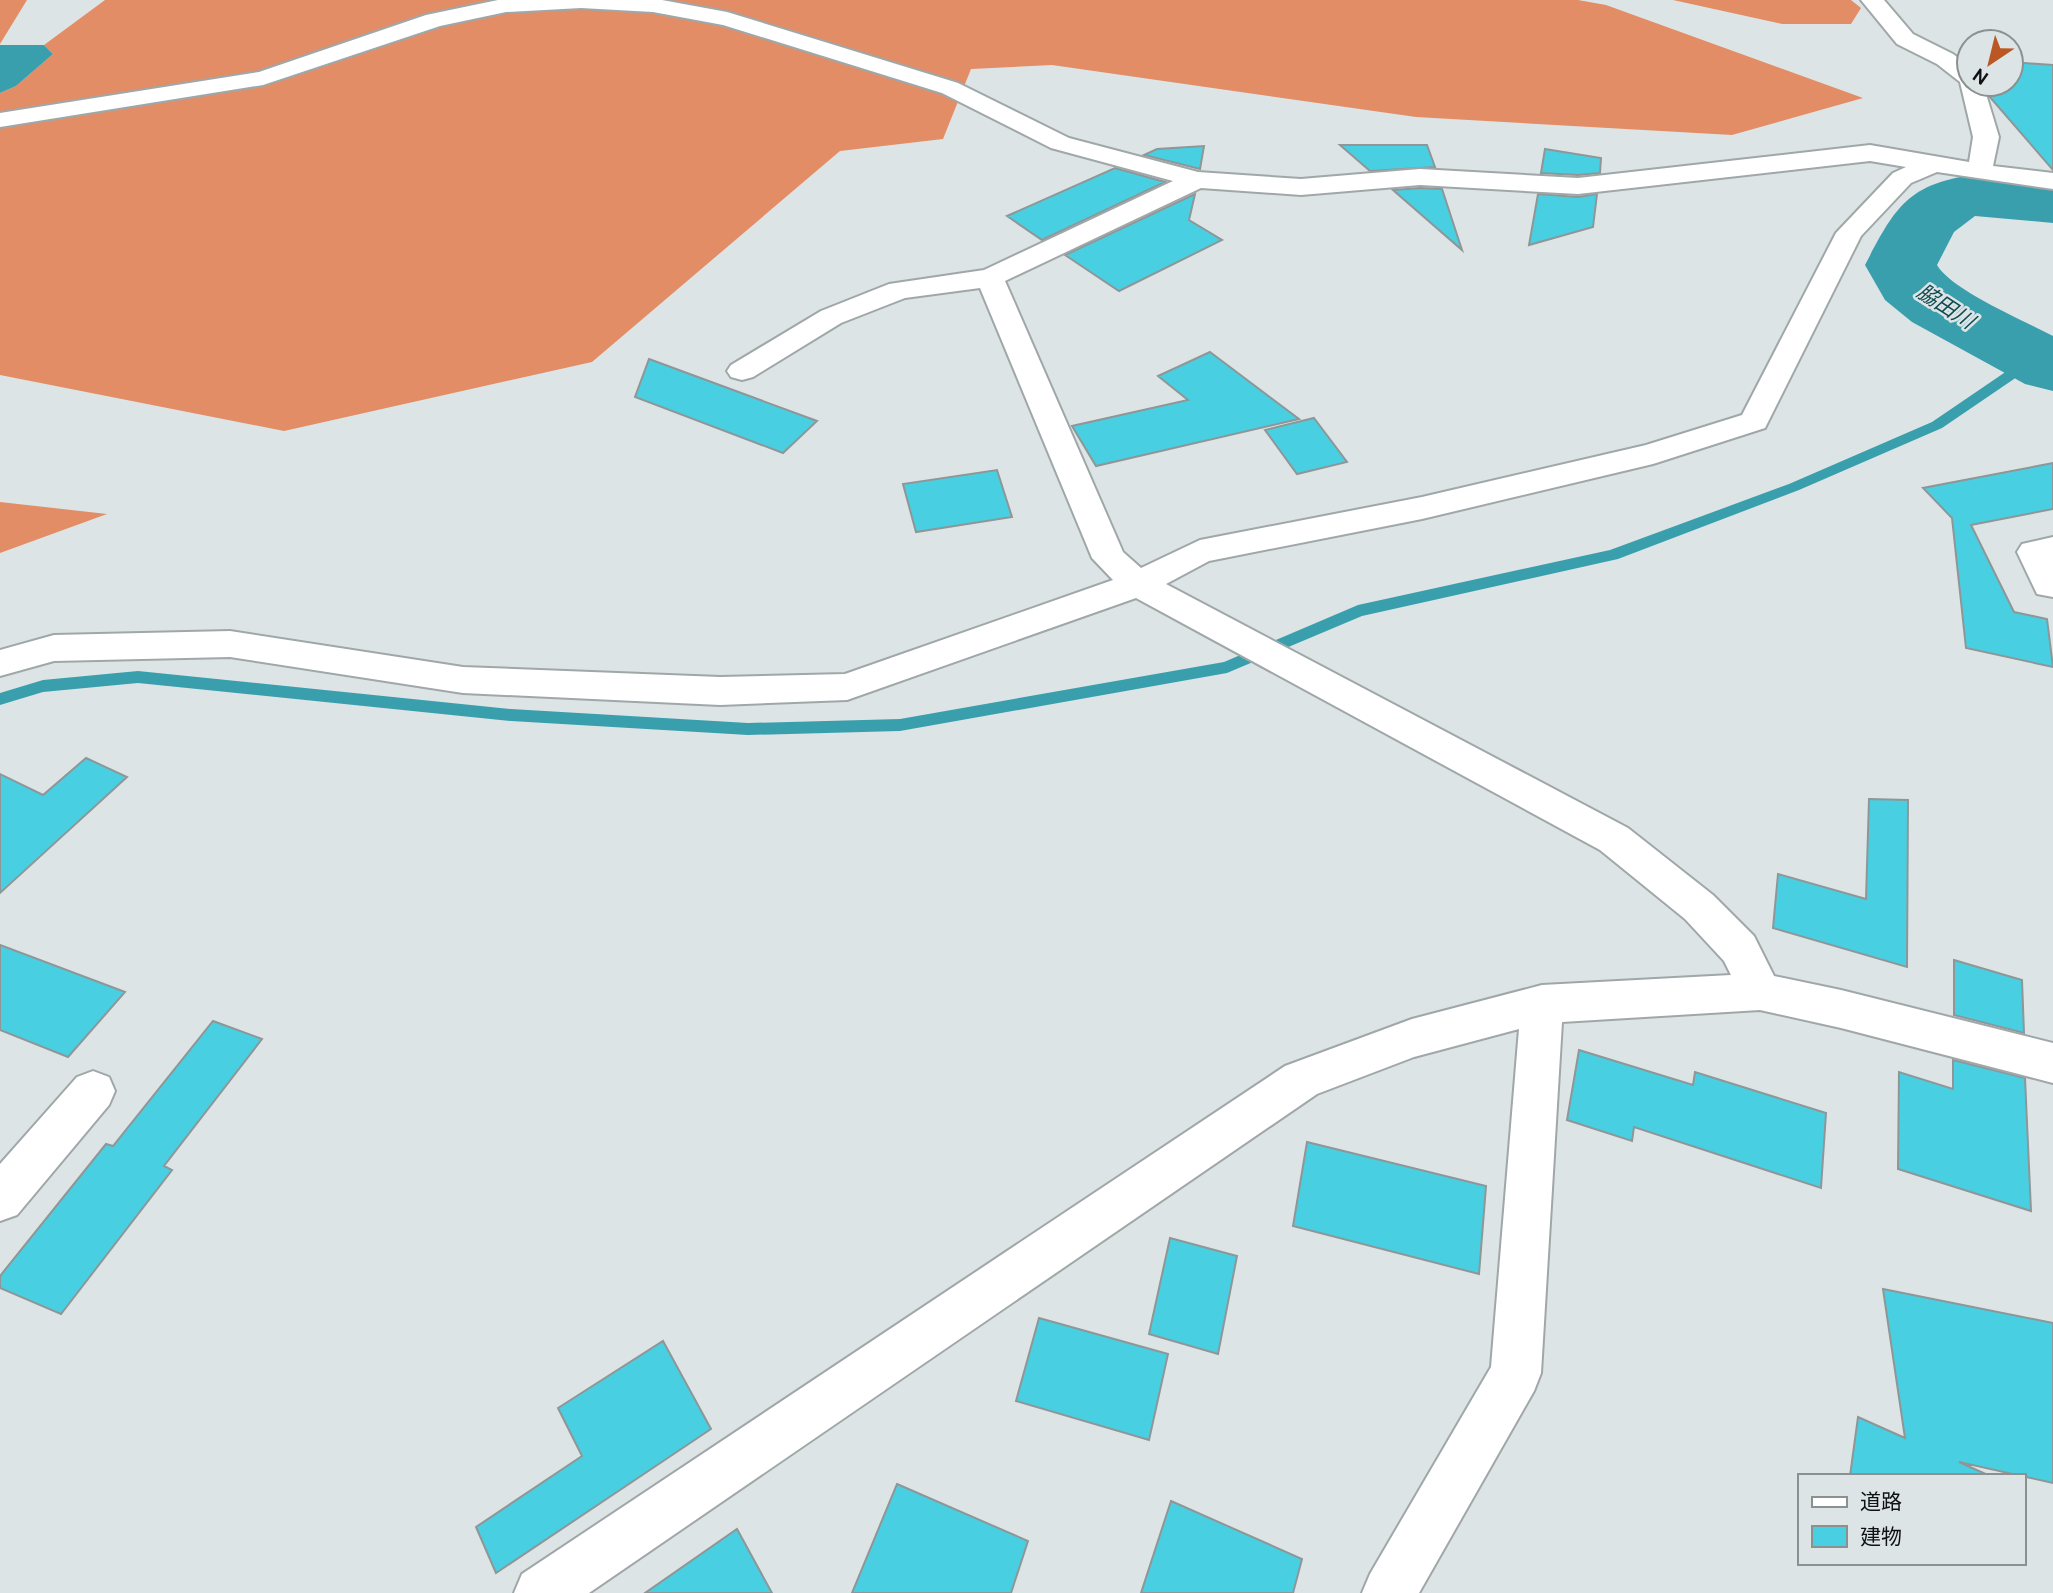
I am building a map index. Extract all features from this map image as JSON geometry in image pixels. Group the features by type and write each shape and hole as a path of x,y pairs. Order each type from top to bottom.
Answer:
{"street":[{"path":"1872,0 1905,39 1955,67"},
{"path":"0,120 262,78 434,20 506,5 593,2 653,5 727,19 950,88 1060,143 1198,180 1301,187 1419,177 1578,186 1870,153 1980,169 2026,179 2053,181"},
{"path":"1975,98 1986,137 1980,169"},
{"path":"0,663 54,648 230,644 463,680 720,691 847,687 1138,584 1199,551 1422,508 1653,454 1754,421 1849,233 1902,178 1934,164"},
{"path":"742,371 831,317 899,290 990,278 1198,180"},
{"path":"990,278 1109,558 1138,584 1614,839 1707,915 1739,949 1760,992"},
{"path":"2049,586 2034,552 2053,548"},
{"path":"541,1593 1301,1080 1412,1038 1542,1004 1760,992 1841,1009 2053,1063"},
{"path":"1389,1593 1516,1373 1542,1004"},
{"path":"0,1199 93,1091"}],"shaded area":[{"path":"0,0 27,0 0,44"},
{"path":"105,0 1578,0 1606,5 1863,98 1732,135 1416,117 1052,65 971,69 943,139 840,151 592,362 284,431 0,375 0,93 16,86 53,54 44,45"},
{"path":"1673,0 1851,0 1861,8 1851,24 1782,24"},
{"path":"0,502 107,514 0,553"}],"water":[{"path":"0,45 44,45 53,54 16,86 0,93"}],"building":[{"path":"2025,63 2053,65 2053,170 1991,98 2025,98"},
{"path":"1340,145 1427,145 1435,167 1370,171"},
{"path":"1204,146 1200,169 1144,155 1157,149"},
{"path":"1545,149 1601,158 1600,173 1541,173"},
{"path":"1115,168 1165,182 1042,240 1007,216"},
{"path":"1442,189 1462,250 1393,190"},
{"path":"1195,194 1189,220 1222,240 1119,291 1065,255"},
{"path":"1538,194 1578,197 1597,194 1593,227 1529,245"},
{"path":"1210,352 1299,419 1096,466 1072,426 1188,400 1158,376"},
{"path":"649,359 817,421 783,453 635,397"},
{"path":"1314,418 1347,462 1297,474 1265,430"},
{"path":"2053,463 2053,509 1971,525 2014,612 2047,619 2053,667 1966,648 1952,518 1923,488"},
{"path":"997,470 1012,517 916,532 903,484"},
{"path":"86,758 127,777 0,893 0,774 43,795"},
{"path":"1869,799 1908,800 1907,967 1773,928 1778,874 1866,899"},
{"path":"0,945 125,992 68,1057 0,1030"},
{"path":"1954,960 2022,980 2024,1033 1954,1015"},
{"path":"213,1021 262,1039 164,1166 172,1170 61,1314 0,1288 0,1276 106,1144 113,1146"},
{"path":"1579,1050 1693,1085 1695,1072 1826,1113 1821,1188 1634,1127 1632,1141 1567,1120"},
{"path":"1953,1060 2025,1078 2031,1211 1898,1169 1899,1072 1953,1089"},
{"path":"1307,1142 1486,1186 1479,1274 1293,1226"},
{"path":"1170,1238 1237,1256 1218,1354 1149,1334"},
{"path":"1883,1289 2053,1323 2053,1483 2025,1477 2025,1474 2013,1474 1959,1462 1986,1474 1850,1474 1858,1417 1905,1438"},
{"path":"1039,1318 1168,1354 1149,1440 1016,1401"},
{"path":"663,1341 711,1429 496,1573 476,1527 582,1456 558,1408"},
{"path":"897,1484 1028,1541 1011,1593 852,1593"},
{"path":"1171,1501 1302,1559 1293,1593 1141,1593"},
{"path":"737,1529 772,1593 645,1593"}],"waterway":[{"name":"脇田川","path":"2053,202 2000,196 1960,197 1944,204 1929,217 1901,265 1911,284 1939,306 2053,367"},
{"path":"0,699 43,686 138,677 511,715 748,729 900,725 1227,667 1358,611 1613,555 1794,487 1937,425 2009,376 2027,354"}]}
